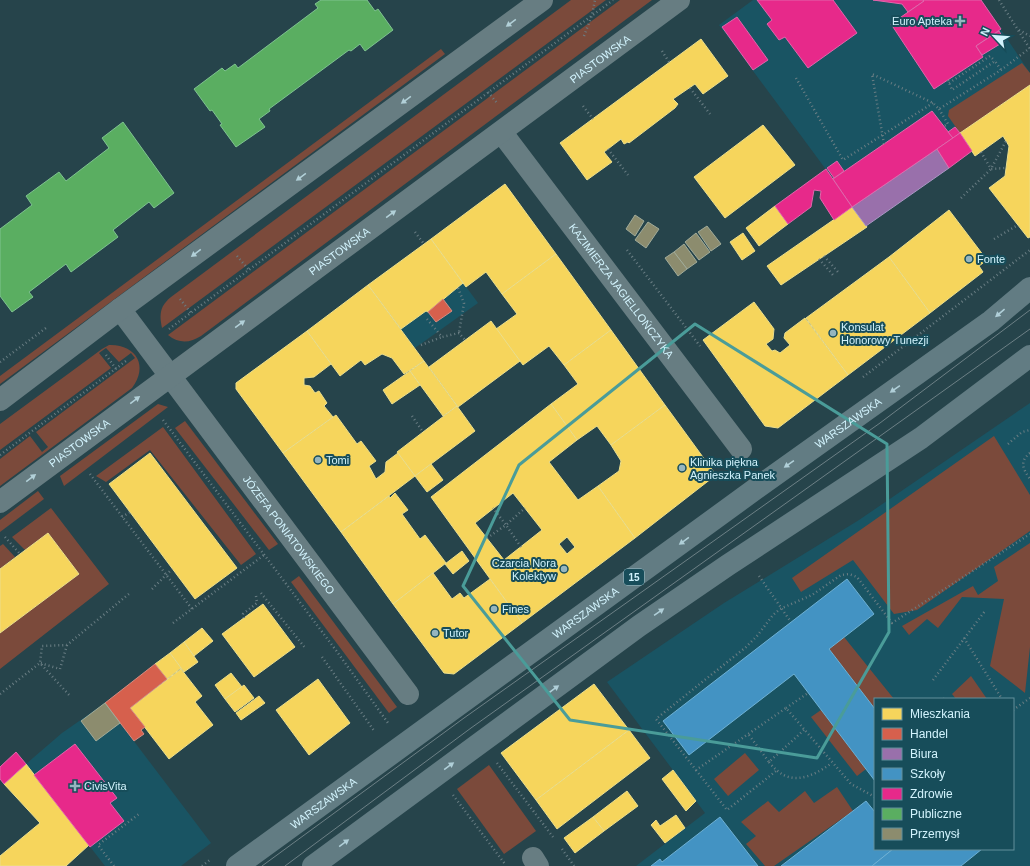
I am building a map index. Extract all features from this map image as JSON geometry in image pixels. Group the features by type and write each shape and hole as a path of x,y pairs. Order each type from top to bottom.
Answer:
{"main road":[{"name":"WARSZAWSKA","path":"237,866 765,482 991,321 1030,288"},
{"path":"313,866 639,626 728,565 921,438 1030,356"}],"street":[{"path":"0,400 120,309 542,0"},
{"name":"PIASTOWSKA","path":"0,502 170,375 502,133 680,0"},
{"name":"KAZIMIERZA JAGIELLOŃCZYKA","path":"502,133 741,449"},
{"name":"JÓZEFA PONIATOWSKIEGO","path":"120,309 408,694"}],"path":[{"path":"0,455 613,0"},
{"path":"939,109 1001,70 1030,49 999,0"},
{"path":"1018,30 1030,36"},
{"path":"662,52 669,62"},
{"path":"995,61 952,90 948,81 990,56 995,61 1001,70"},
{"path":"884,144 872,74 933,102 948,124 944,126"},
{"path":"796,78 843,160 933,102"},
{"path":"690,88 710,114"},
{"path":"583,106 593,119"},
{"path":"961,198 991,169 1006,141"},
{"path":"608,150 628,175"},
{"path":"981,152 991,169"},
{"path":"991,169 1005,168"},
{"path":"994,239 1018,225"},
{"path":"415,232 424,244"},
{"path":"824,256 838,272"},
{"path":"819,259 832,276"},
{"path":"458,288 464,303 459,333"},
{"path":"427,319 442,337"},
{"path":"421,345 442,337 459,333"},
{"path":"459,333 465,340"},
{"path":"412,416 423,432"},
{"path":"163,420 335,649 392,728"},
{"path":"1008,444 1022,432 1030,430"},
{"path":"1030,453 1022,463 1022,467 1030,479"},
{"path":"90,474 192,609"},
{"path":"493,508 521,547"},
{"path":"488,538 506,525 525,508"},
{"path":"122,517 130,512"},
{"path":"776,771 727,810 656,719 746,647 757,636 773,615 780,609 812,596 841,575 849,574 858,578 892,623 1030,534"},
{"path":"5,537 20,554"},
{"path":"173,623 264,555"},
{"path":"152,589 172,569"},
{"path":"757,572 780,609 791,622"},
{"path":"40,663 60,668 67,645 130,593"},
{"path":"261,593 306,649"},
{"path":"244,618 243,614 257,603 256,596"},
{"path":"933,680 985,611"},
{"path":"964,638 1001,698"},
{"path":"0,694 40,663 42,646 67,645"},
{"path":"322,657 379,738"},
{"path":"40,663 70,696"},
{"path":"696,770 808,693"},
{"path":"1014,709 1030,698"},
{"path":"786,708 850,784 874,796"},
{"path":"769,762 804,730"},
{"path":"749,734 776,771 791,778 803,778 818,772 832,763"},
{"path":"481,742 555,841"},
{"path":"453,794 506,865 510,860"},
{"path":"114,866 98,845 139,814"},
{"path":"560,847 574,866"}],"highlighted area":[{"path":"695,324 887,444 889,632 817,758 570,720 463,586 519,465"}],"shaded area":[{"path":"571,0 606,0 162,328 161,311 167,300"},
{"path":"620,0 652,0 201,336 184,342 176,340 168,335"},
{"path":"753,0 981,0 1030,73 1030,85 852,207 719,25"},
{"path":"441,49 445,54 0,384 0,376"},
{"path":"1022,63 1030,73 1030,85 960,133 948,116 949,110"},
{"path":"431,239 478,303 415,348 368,285"},
{"path":"109,345 126,348 133,352 137,358 139,372 137,380 132,388 0,486 0,459 30,436 42,452 48,447 36,432 135,358 131,353 119,362 106,348 99,353 111,368 0,450 0,424"},
{"path":"1030,403 1030,866 636,866 705,813 607,682 724,603 859,520"},
{"path":"158,404 168,407 64,486 60,476"},
{"path":"185,421 278,544 269,550 175,428"},
{"path":"163,427 256,554 241,565 150,450 106,482 96,476"},
{"path":"994,436 1030,495 1030,531 917,610 894,614 853,560 801,592 792,578"},
{"path":"38,491 44,499 0,532 0,520"},
{"path":"51,508 109,584 0,669 0,633 79,574 48,533 25,550 12,537"},
{"path":"1030,543 1030,647 1025,693 990,666 1004,599 962,597 938,628 927,619 909,635 902,626 973,586 978,595 998,581 994,567"},
{"path":"3,544 15,557 0,569 0,546"},
{"path":"299,576 397,707 389,713 291,582"},
{"path":"844,637 893,698 874,698 874,708 829,649"},
{"path":"971,676 986,698 955,698 952,694"},
{"path":"105,703 211,843 181,866 105,866 26,764 62,733"},
{"path":"821,710 866,769 857,776 811,717"},
{"path":"745,753 759,770 728,796 714,779"},
{"path":"489,765 536,831 504,854 457,789"},
{"path":"837,787 853,811 774,866 765,866 746,844 756,836 741,822 768,801 779,812 805,791 814,803"}],"building: Mieszkania":[{"path":"701,39 728,76 703,94 695,84 673,99 678,104 675,108 629,143 624,144 621,139 604,152 612,162 587,180 560,143"},
{"path":"1030,85 1030,237 1028,238 989,188 1005,176 1009,146 1003,136 975,156 960,133"},
{"path":"763,125 795,165 725,218 694,177"},
{"path":"505,184 556,254 502,294 486,272 466,287 431,239"},
{"path":"775,206 788,224 759,246 746,228"},
{"path":"852,207 867,227 781,285 767,266"},
{"path":"949,210 987,260 979,266 983,272 930,313 889,257"},
{"path":"743,233 755,251 742,260 730,242"},
{"path":"431,239 463,283 428,312 426,311 401,329 368,285"},
{"path":"556,254 611,330 564,365 549,346 523,365 496,329 517,314 502,294"},
{"path":"889,257 930,313 848,375 806,318"},
{"path":"368,285 424,361 404,374 392,358 382,354 365,365 361,360 340,376 307,331"},
{"path":"754,302 774,329 773,339 766,344 772,351 775,350 780,353 790,345 784,338 785,333 805,318 848,375 778,428 765,426 703,340"},
{"path":"491,321 520,361 458,407 429,367"},
{"path":"611,330 665,405 611,445 597,426 577,440 551,404 578,384 564,365"},
{"path":"307,331 331,364 314,377 304,378 304,385 310,386 315,393 319,391 327,403 324,406 333,417 283,453 236,389 236,383"},
{"path":"424,361 457,406 443,416 410,371"},
{"path":"410,371 420,385 392,404 383,390"},
{"path":"551,404 577,440 549,462 578,500 598,486 635,538 522,623 431,497","holes":["513,493 542,530 504,560 475,523","567,537 575,547 567,554 559,544"]},
{"path":"665,405 716,475 635,538 598,486 619,471 621,461 611,445"},
{"path":"457,406 475,431 415,476 397,452"},
{"path":"336,415 357,444 361,441 376,461 369,466 376,479 385,472 386,462 398,453 415,476 341,532 283,453"},
{"path":"150,453 237,568 195,599 109,484"},
{"path":"431,464 443,480 427,492 415,476"},
{"path":"395,493 408,510 402,514 420,539 425,535 446,563 393,604 341,532"},
{"path":"48,533 79,574 0,633 0,569"},
{"path":"462,551 469,561 453,574 445,564"},
{"path":"433,573 452,599 460,593 464,598 490,579 522,623 454,674 444,673 393,604"},
{"path":"263,604 295,647 254,677 222,634"},
{"path":"202,628 213,641 194,656 184,642"},
{"path":"184,642 198,662 184,672 170,653"},
{"path":"170,653 181,668 167,679 155,664"},
{"path":"181,669 202,696 195,702 213,725 169,759 130,708"},
{"path":"231,673 242,687 225,699 215,685"},
{"path":"318,679 350,723 309,755 276,710"},
{"path":"594,684 629,730 536,800 501,753"},
{"path":"244,685 254,698 235,712 225,699"},
{"path":"259,696 265,703 241,720 236,713"},
{"path":"629,730 650,758 557,829 536,800"},
{"path":"26,764 89,845 66,866 0,866 0,856 40,823 4,784"},
{"path":"673,770 696,801 686,811 662,779"},
{"path":"627,791 638,806 604,831 593,817"},
{"path":"676,815 685,828 665,843 651,825 656,820 660,826"},
{"path":"593,817 604,831 575,853 564,838"}],"building: Handel":[{"path":"443,299 452,311 436,322 428,312"},
{"path":"155,664 167,679 130,708 145,727 141,730 144,734 134,741 105,703"}],"building: Biura":[{"path":"937,149 949,168 866,226 852,207"}],"building: Szkoły":[{"path":"847,579 874,614 829,649 874,708 874,780 794,674 689,755 663,721"},
{"path":"866,801 874,811 874,850 892,850 872,866 781,866"},
{"path":"720,817 758,866 651,866 660,859 662,862"},
{"path":"892,850 981,850 961,866 872,866"}],"building: Zdrowie":[{"path":"757,0 833,0 857,33 808,68 785,37 779,40 767,24 772,20"},
{"path":"873,0 924,1 908,12 902,4"},
{"path":"923,0 981,0 1001,29 976,46 983,57 934,89 891,24 924,1"},
{"path":"737,17 768,60 753,70 722,27"},
{"path":"999,31 1005,41 982,55 976,46"},
{"path":"932,111 953,138 852,207 833,179"},
{"path":"955,127 960,133 953,138 948,132"},
{"path":"960,133 972,151 949,168 937,149"},
{"path":"837,161 844,171 834,178 827,168"},
{"path":"826,169 852,207 834,220 820,198 821,191 814,190 811,207 788,224 775,206"},
{"path":"75,744 117,798 110,803 124,821 90,847 34,775"},
{"path":"16,752 26,764 4,784 0,779 0,767"}],"building: Publiczne":[{"path":"321,0 367,0 375,11 378,9 393,30 365,51 360,44 351,51 349,50 269,109 270,111 259,119 265,127 236,147 220,125 222,124 212,110 210,111 194,89 222,68 225,71 235,64 238,68 318,8 315,4"},
{"path":"123,122 174,193 154,208 149,202 113,230 118,237 71,272 66,264 29,292 33,297 12,312 0,296 0,229 32,205 26,196 59,172 66,181 109,148 102,138"}],"building: Przemysł":[{"path":"635,215 644,221 635,236 626,229"},
{"path":"648,222 659,229 646,248 635,240"},
{"path":"707,226 721,244 711,251 698,232"},
{"path":"696,233 710,252 699,260 685,242"},
{"path":"684,244 697,262 687,269 674,252"},
{"path":"674,252 687,269 678,276 665,258"},
{"path":"105,703 120,723 96,741 81,721"}],"tram line":[{"path":"262,866 464,718 880,423 1030,310"},
{"path":"285,866 471,728 1030,329"}],"place":[{"name":"Euro Apteka","path":"960,21"},
{"name":"Fonte","path":"969,259"},
{"name":"Konsulat Honorowy Tunezji","path":"833,333"},
{"name":"Tomi","path":"318,460"},
{"name":"Klinika piękna Agnieszka Panek","path":"682,468"},
{"name":"Czarcia Nora Kolektyw","path":"564,569"},
{"name":"Fines","path":"494,609"},
{"name":"Tutor","path":"435,633"},
{"name":"CivisVita","path":"75,786"}]}
